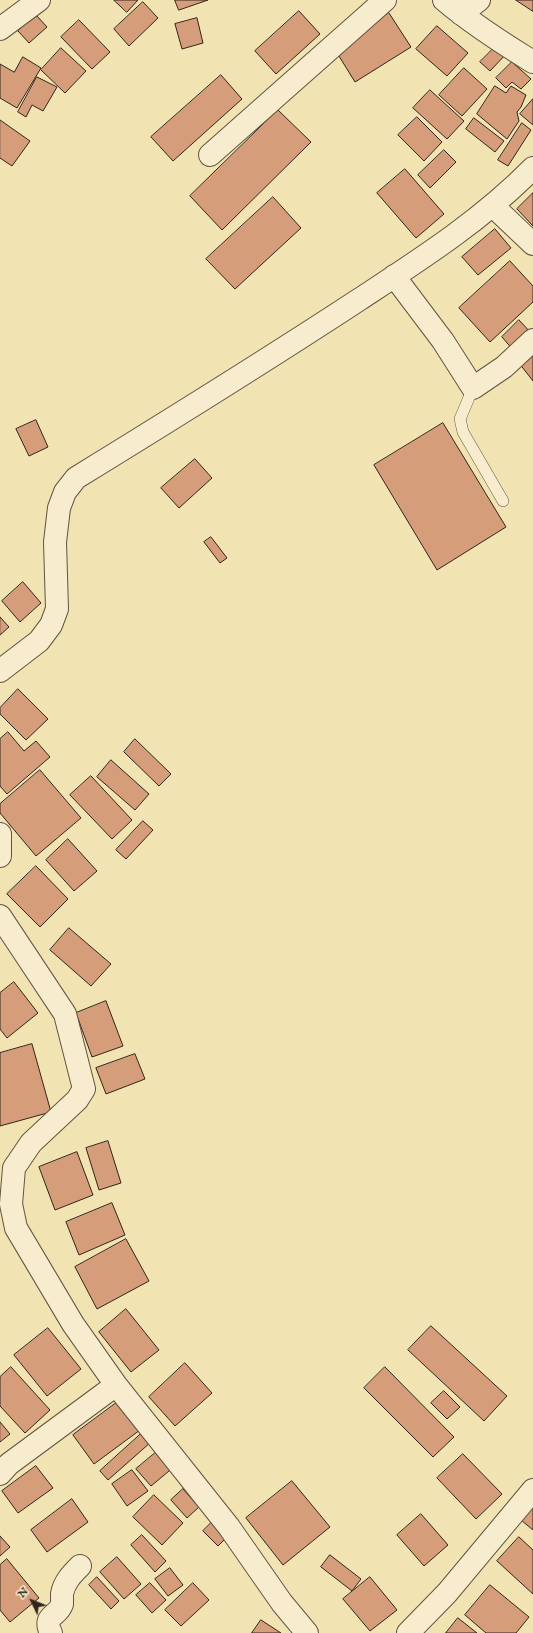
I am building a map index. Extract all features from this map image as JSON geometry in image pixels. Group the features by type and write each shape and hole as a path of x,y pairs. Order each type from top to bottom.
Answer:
{"street":[{"path":"0,28 39,0"},
{"path":"210,155 385,0"},
{"path":"444,0 461,14 533,62"},
{"path":"461,14 479,0"},
{"path":"0,671 39,641 53,620 57,608 55,542 59,508 65,492 76,478 256,366 437,248 493,206 533,168"},
{"path":"493,206 533,244"},
{"path":"394,276 443,341 473,388 504,367 533,340"},
{"path":"0,834 0,856"},
{"path":"0,916 65,1014 84,1089 77,1100 31,1143 14,1168 11,1189 16,1228 73,1324 116,1385 229,1527 282,1603 307,1633"},
{"path":"0,1474 9,1464 116,1385"},
{"path":"408,1633 447,1593 533,1490"},
{"path":"51,1633 48,1626 48,1620 62,1605 62,1593 66,1581 80,1566"}],"lane":[{"path":"473,388 460,419 463,432 503,501"}],"building":[{"path":"114,0 138,0 127,12"},
{"path":"175,0 208,0 179,10"},
{"path":"516,0 533,0 533,11"},
{"path":"143,2 158,18 129,46 114,29"},
{"path":"299,11 320,34 276,74 255,51"},
{"path":"389,13 411,47 355,82 334,48"},
{"path":"36,15 47,27 29,43 18,31"},
{"path":"197,18 203,43 182,49 175,24"},
{"path":"79,20 110,52 92,69 61,37"},
{"path":"437,26 468,53 447,76 416,49"},
{"path":"498,44 507,53 490,71 480,62"},
{"path":"61,48 86,71 65,93 41,70"},
{"path":"23,57 41,68 17,108 0,98 0,64 14,72"},
{"path":"512,62 531,79 521,89 512,82 506,88 496,78"},
{"path":"464,68 487,89 462,116 439,95"},
{"path":"221,75 242,99 173,161 151,137"},
{"path":"37,77 57,87 43,111 32,105 26,117 18,112"},
{"path":"495,86 506,93 511,86 526,95 517,112 519,121 507,139 477,114"},
{"path":"430,90 464,121 447,139 413,108"},
{"path":"533,99 533,125 520,114"},
{"path":"278,110 311,142 222,230 190,196"},
{"path":"417,117 442,142 424,161 398,135"},
{"path":"474,118 504,141 495,152 466,129"},
{"path":"0,120 30,141 12,166 0,158"},
{"path":"522,123 531,130 508,166 498,160"},
{"path":"444,150 456,162 430,188 418,175"},
{"path":"405,169 444,214 416,238 377,193"},
{"path":"533,193 533,226 517,209"},
{"path":"273,197 301,228 235,289 206,259"},
{"path":"495,229 511,248 478,275 462,257"},
{"path":"510,261 533,286 533,302 490,342 459,308"},
{"path":"519,320 532,334 514,351 502,337"},
{"path":"533,353 533,381 519,363"},
{"path":"36,420 48,447 29,456 16,429"},
{"path":"443,423 506,527 437,570 374,465"},
{"path":"195,459 212,478 179,508 161,488"},
{"path":"211,537 227,558 220,563 204,542"},
{"path":"23,582 41,603 20,622 2,601"},
{"path":"0,617 9,627 0,635"},
{"path":"18,689 48,719 26,740 0,714 0,708"},
{"path":"8,732 24,751 36,741 50,757 7,794 0,786 0,739"},
{"path":"135,739 171,774 159,786 124,752"},
{"path":"111,760 149,794 135,810 97,777"},
{"path":"40,770 81,818 36,856 0,813 0,804"},
{"path":"91,776 132,820 112,839 70,795"},
{"path":"143,821 153,830 126,859 116,850"},
{"path":"68,839 97,871 74,891 46,860"},
{"path":"36,866 68,899 40,927 7,894"},
{"path":"69,928 111,964 91,986 50,950"},
{"path":"14,982 38,1013 7,1038 0,1029 0,993"},
{"path":"106,1001 123,1046 92,1057 76,1013"},
{"path":"32,1044 51,1112 0,1126 0,1053"},
{"path":"135,1054 145,1079 106,1094 96,1068"},
{"path":"108,1141 121,1183 99,1190 86,1148"},
{"path":"77,1152 93,1195 55,1210 39,1167"},
{"path":"112,1203 125,1235 79,1255 66,1222"},
{"path":"126,1239 149,1281 97,1309 75,1267"},
{"path":"126,1309 159,1350 131,1372 99,1332"},
{"path":"431,1326 507,1396 484,1421 408,1350"},
{"path":"48,1328 81,1369 47,1396 14,1355"},
{"path":"185,1363 212,1393 175,1426 149,1397"},
{"path":"11,1367 50,1410 25,1433 0,1406 0,1377"},
{"path":"385,1367 454,1437 433,1457 364,1388"},
{"path":"444,1391 460,1407 447,1419 431,1403"},
{"path":"119,1401 140,1430 94,1464 73,1435"},
{"path":"0,1422 10,1434 0,1442"},
{"path":"143,1432 151,1442 108,1480 100,1471"},
{"path":"160,1449 175,1466 151,1486 136,1469"},
{"path":"463,1454 502,1494 476,1519 437,1478"},
{"path":"36,1466 53,1488 18,1513 2,1491"},
{"path":"132,1470 148,1491 127,1506 112,1484"},
{"path":"292,1481 330,1527 283,1565 246,1518"},
{"path":"183,1489 199,1507 187,1518 171,1500"},
{"path":"154,1495 183,1523 162,1545 133,1517"},
{"path":"72,1499 88,1522 47,1552 31,1530"},
{"path":"533,1506 533,1530 521,1520"},
{"path":"421,1514 448,1545 424,1566 397,1535"},
{"path":"214,1520 229,1535 218,1546 203,1531"},
{"path":"142,1535 166,1561 155,1572 131,1545"},
{"path":"0,1536 10,1547 0,1556"},
{"path":"519,1537 533,1550 533,1594 497,1561"},
{"path":"330,1555 361,1579 352,1591 321,1567"},
{"path":"117,1557 141,1584 124,1599 100,1572"},
{"path":"7,1559 39,1598 10,1622 0,1610 0,1565"},
{"path":"170,1568 183,1585 168,1596 155,1579"},
{"path":"97,1577 119,1601 111,1609 89,1585"},
{"path":"370,1577 397,1610 370,1631 343,1599"},
{"path":"150,1583 166,1600 152,1613 136,1595"},
{"path":"193,1583 209,1600 181,1626 165,1610"},
{"path":"490,1585 529,1617 516,1633 486,1633 465,1615"},
{"path":"458,1618 477,1633 446,1633"},
{"path":"261,1620 281,1633 252,1633"}]}
